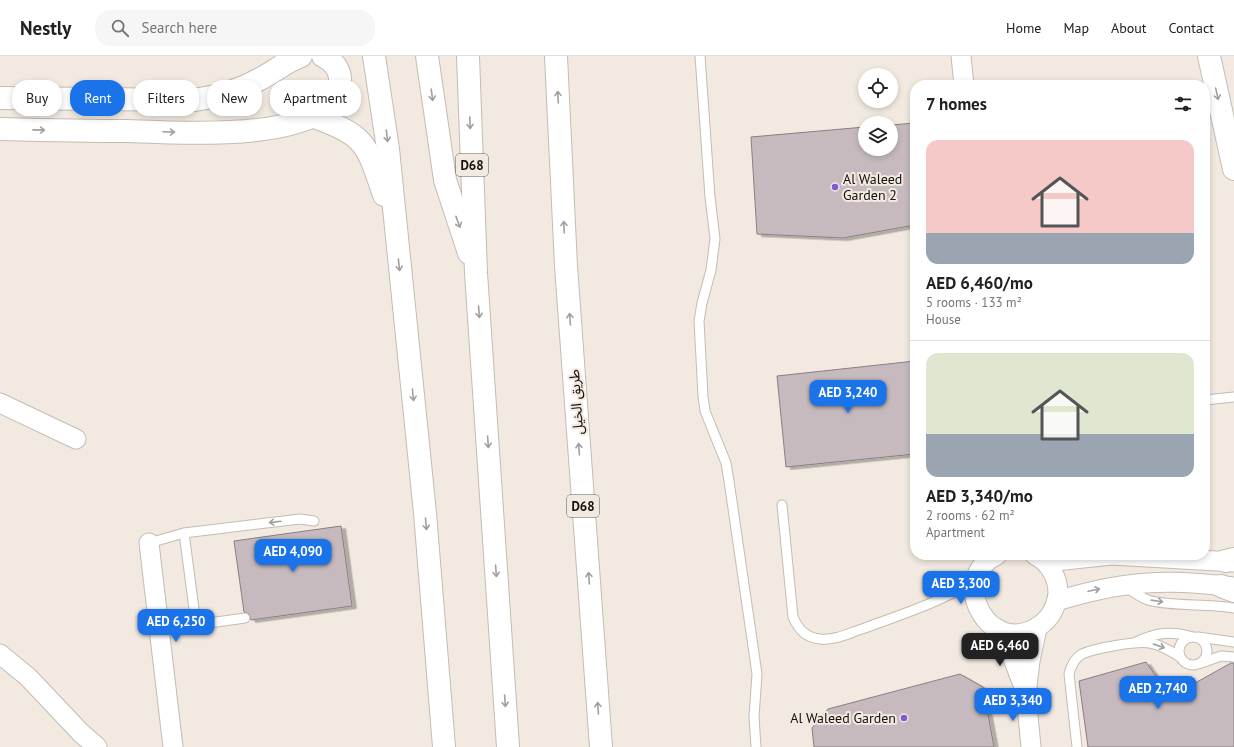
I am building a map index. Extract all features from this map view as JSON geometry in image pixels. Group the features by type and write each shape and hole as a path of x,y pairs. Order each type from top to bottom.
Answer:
{"main road":[{"path":"323,56 333,62 337,69 339,80"},
{"path":"374,56 387,133 425,513 444,747"},
{"path":"427,56 445,180 476,273"},
{"name":"D68","path":"468,56 476,273 508,747"},
{"name":"طريق الخيل","path":"556,56 566,266 601,747"},
{"path":"1209,56 1234,169"},
{"path":"0,98 194,100 216,97 262,79 292,58"},
{"path":"0,129 224,134 273,128 312,116 342,127 358,138 364,145 373,162 388,207 395,222"}],"street":[{"path":"961,56 963,80"},
{"path":"0,403 76,439"},
{"path":"149,543 173,747"},
{"path":"990,560 976,580 976,605 986,621 998,629 1017,634 1037,628 1050,616 1057,601 1057,584 1051,568 1042,560"},
{"path":"1210,560 1231,561"},
{"path":"1057,601 1089,591 1122,584 1155,581 1188,582 1230,588"},
{"path":"1031,747 1026,695 1030,661 1037,628"},
{"path":"998,629 1014,661 1026,695"},
{"path":"0,654 28,678 81,733 98,747"}],"lane":[{"path":"700,56 710,197 715,238 711,270 702,303 699,321 703,396 705,411 726,463 729,481 757,674 754,717 756,747"},
{"path":"1210,399 1234,397"},
{"path":"782,505 792,610 796,624 805,634 811,637 829,639 900,616 939,600 976,580"},
{"path":"149,543 184,533 300,519 314,521"},
{"path":"184,533 196,624"},
{"path":"1122,584 1140,596 1156,602 1218,605 1234,608"},
{"path":"159,630 245,618"},
{"path":"1077,747 1069,682 1071,666 1082,654 1136,642 1146,637 1164,632 1174,632 1195,637 1234,642"},
{"path":"1180,657 1179,652 1182,641 1195,637 1203,640 1208,649 1204,660 1200,663"},
{"path":"1136,642 1150,643 1161,646 1189,664 1200,663 1221,656 1234,657"}],"building":[{"name":"Al Waleed Garden 2","path":"910,123 910,226 843,238 757,234 751,137 858,128 858,156 898,156 898,124"},
{"path":"910,362 910,455 786,467 777,376"},
{"path":"341,526 352,606 251,620 249,614 244,612 234,541"},
{"path":"1146,662 1170,697 1231,663 1234,663 1234,747 1088,747 1079,681"},
{"name":"Al Waleed Garden","path":"960,674 983,687 994,747 814,747 812,728 828,709"}],"place":[{"name":"Al Waleed Garden 2","path":"835,187"},
{"name":"Al Waleed Garden","path":"904,718"}]}
